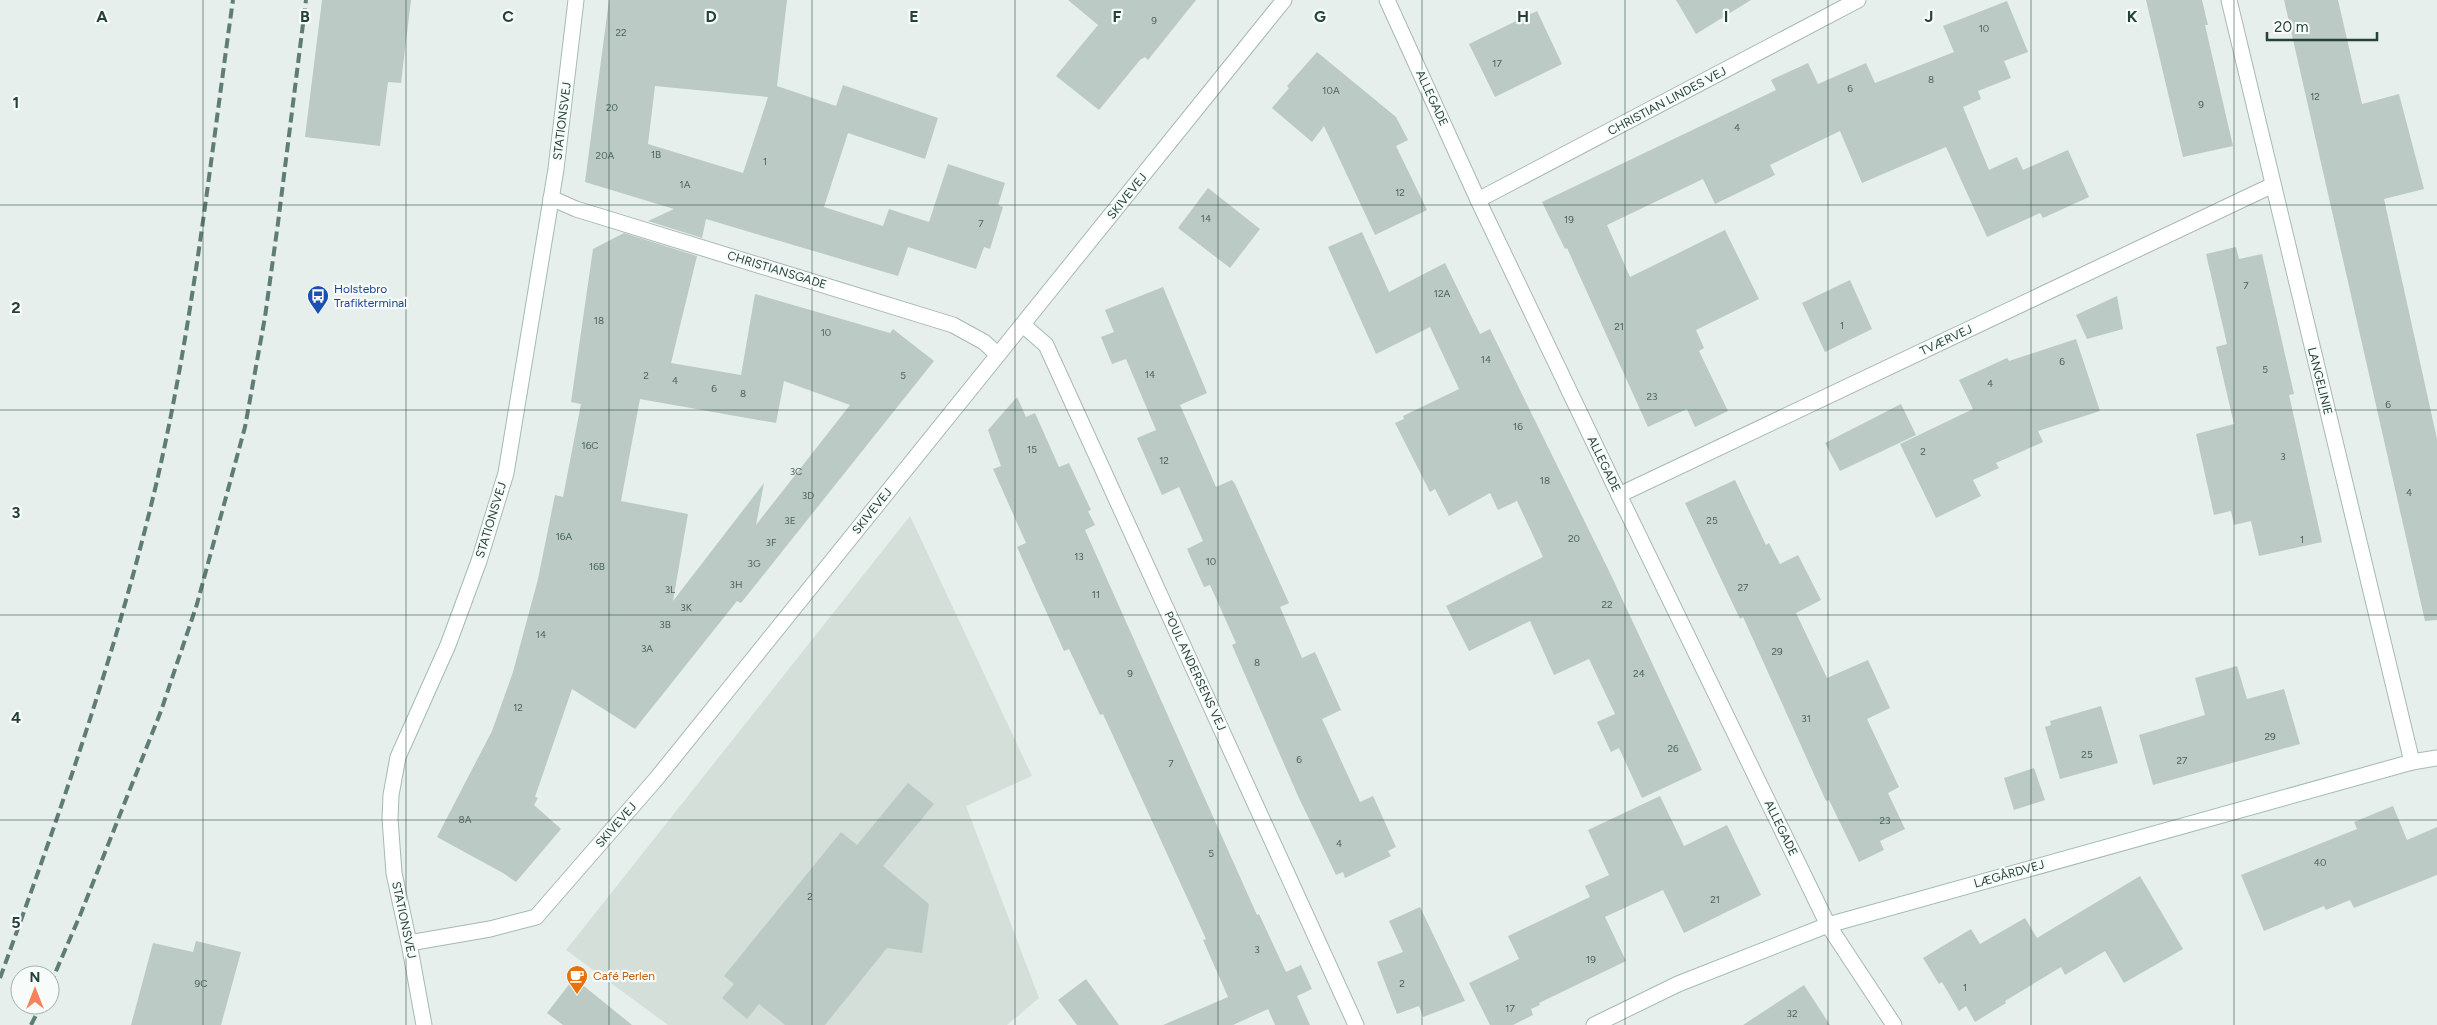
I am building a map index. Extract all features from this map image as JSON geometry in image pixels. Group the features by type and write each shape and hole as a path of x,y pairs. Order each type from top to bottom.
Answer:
{"street":[{"name":"STATIONSVEJ","path":"424,1025 394,873 390,818 398,757 448,645 479,562 506,473 551,198 576,0"},
{"name":"SKIVEVEJ","path":"409,943 490,929 536,917 657,778 1284,0"},
{"name":"ALLEGADE","path":"1387,0 1478,200 1828,925 1894,1025"},
{"name":"CHRISTIAN LINDES VEJ","path":"1478,200 1856,0"},
{"name":"LANGELINIE","path":"2229,0 2412,762"},
{"name":"TVÆRVEJ","path":"1619,495 2272,185"},
{"name":"CHRISTIANSGADE","path":"551,198 576,209 953,325 984,342 997,354"},
{"name":"POUL ANDERSENS VEJ","path":"1023,325 1046,345 1356,1025"},
{"name":"LÆGÅRDVEJ","path":"1594,1025 1678,984 1828,925 2412,762 2437,758"}],"shaded area":[{"path":"910,516 1032,776 966,806 1039,998 1007,1025 668,1025 566,950"}],"building":[{"path":"322,0 411,0 401,83 388,82 380,146 305,137"},
{"path":"609,0 787,0 777,86 836,106 843,85 938,118 925,159 848,133 824,207 883,226 889,209 929,222 948,164 1005,183 998,205 1003,207 990,249 984,247 976,269 908,247 898,276 706,219 702,238 648,221 674,209 585,182","holes":["655,86 768,97 743,173 648,144"]},
{"path":"1068,0 1196,0 1148,60 1145,57 1140,60 1099,110 1056,76 1098,25"},
{"path":"1676,0 1751,0 1696,34"},
{"path":"2146,0 2202,0 2208,25 2205,25 2233,146 2183,157"},
{"path":"2284,0 2338,0 2362,104 2399,94 2424,189 2384,199 2437,439 2437,620 2425,621"},
{"path":"2007,1 2028,52 2004,61 2011,78 1978,91 1981,99 1963,107 1989,170 2017,157 2023,170 2068,150 2089,197 2043,218 2040,213 1987,237 1946,147 1862,183 1840,131 1770,165 1775,175 1715,204 1703,179 1607,225 1630,277 1725,230 1759,299 1696,330 1704,348 1699,351 1728,411 1695,427 1687,409 1648,427 1567,248 1565,249 1542,202 1776,90 1771,80 1808,63 1818,84 1866,63 1875,83 1954,52 1943,26"},
{"path":"1537,11 1562,64 1495,97 1469,44"},
{"path":"1317,52 1396,117 1408,140 1396,146 1427,210 1375,235 1324,126 1312,142 1272,108 1289,88 1287,86"},
{"path":"1208,188 1260,229 1230,268 1178,228"},
{"path":"1362,232 1389,292 1445,263 1480,334 1490,329 1610,573 1702,770 1642,798 1619,748 1611,752 1597,722 1615,714 1589,659 1554,675 1530,621 1469,651 1446,606 1543,557 1517,501 1498,510 1490,493 1449,516 1435,489 1430,492 1395,423 1404,419 1403,416 1459,389 1430,327 1376,354 1328,247"},
{"path":"624,233 697,256 671,363 741,375 755,294 890,333 893,329 934,361 741,603 737,601 635,729 572,689 535,797 538,798 534,805 561,829 516,882 437,837 492,731 513,672 538,579 555,495 563,497 581,404 571,402 593,249","holes":["784,381 850,405 756,525 764,483 673,601 688,514 621,501 640,399 776,423"]},
{"path":"2236,247 2239,259 2262,254 2294,394 2289,395 2322,542 2259,556 2251,521 2234,525 2231,511 2214,515 2196,434 2234,424 2216,347 2227,344 2206,254"},
{"path":"1850,280 1872,329 1825,352 1802,303"},
{"path":"1163,287 1207,393 1180,405 1216,487 1232,480 1235,484 1289,603 1280,607 1302,658 1315,652 1341,710 1322,719 1360,802 1373,796 1396,847 1388,851 1391,856 1345,878 1343,872 1336,875 1298,796 1232,645 1236,643 1210,585 1204,587 1187,549 1203,541 1179,487 1162,495 1137,438 1156,430 1126,359 1112,364 1101,337 1114,332 1105,310"},
{"path":"2117,296 2123,329 2087,339 2076,315"},
{"path":"2076,339 2100,411 2038,431 2043,442 1996,463 1999,468 1973,480 1981,496 1936,518 1900,444 1973,409 1959,380 2007,358 2009,361"},
{"path":"1017,397 1026,417 1035,413 1059,467 1069,463 1091,510 1088,511 1095,525 1085,530 1257,915 1259,914 1286,972 1301,965 1312,989 1297,996 1310,1025 1275,1025 1268,1009 1233,1025 1163,1025 1228,997 1203,940 1206,939 1103,714 1100,715 1069,649 1064,651 1017,547 1026,543 993,469 1001,466 988,430"},
{"path":"1901,404 1916,435 1840,471 1825,443"},
{"path":"1735,480 1766,545 1769,543 1780,564 1798,555 1821,600 1796,613 1827,678 1868,660 1890,708 1867,719 1899,787 1888,793 1905,829 1880,841 1884,850 1859,862 1829,800 1826,801 1743,617 1740,619 1685,503"},
{"path":"2237,666 2247,699 2284,689 2300,744 2153,785 2139,735 2205,715 2195,678"},
{"path":"2101,706 2118,763 2060,779 2045,727 2051,725 2050,721"},
{"path":"2034,768 2045,800 2014,810 2004,778"},
{"path":"908,783 934,804 883,866 929,904 922,953 887,948 825,1025 785,1025 759,1004 747,1019 722,998 734,984 724,976 841,832 857,845"},
{"path":"1660,796 1684,846 1727,825 1761,895 1684,933 1663,890 1605,917 1626,961 1539,1003 1540,1005 1531,1009 1533,1015 1513,1025 1490,1025 1469,983 1519,959 1508,936 1590,897 1585,886 1609,875 1588,830"},
{"path":"2393,806 2407,840 2437,827 2437,875 2354,908 2350,900 2326,910 2324,906 2264,931 2241,875 2357,829 2354,822"},
{"path":"2140,876 2183,949 2124,983 2105,951 2065,975 2061,967 2005,1001 2006,1003 1975,1022 1966,1006 1959,1011 1942,982 1939,984 1923,958 1971,929 1980,944 2025,918 2037,938"},
{"path":"1420,907 1465,1001 1423,1017 1419,1006 1397,1014 1377,962 1403,952 1389,921"},
{"path":"196,941 241,952 221,1025 131,1025 153,943 193,952"},
{"name":"Café Perlen","path":"574,978 632,1025 563,1025 547,1013"},
{"path":"1086,979 1119,1025 1077,1025 1058,1000"},
{"path":"1804,985 1830,1025 1743,1025"}],"railway":[{"path":"0,978 44,856 105,673 156,485 191,304 233,0"},
{"path":"59,965 161,711 197,604 245,427 265,317 306,0"},
{"path":"31,1025 36,1015"}],"place":[{"name":"Holstebro Trafikterminal","path":"318,315"},
{"name":"Café Perlen","path":"577,995"}]}
